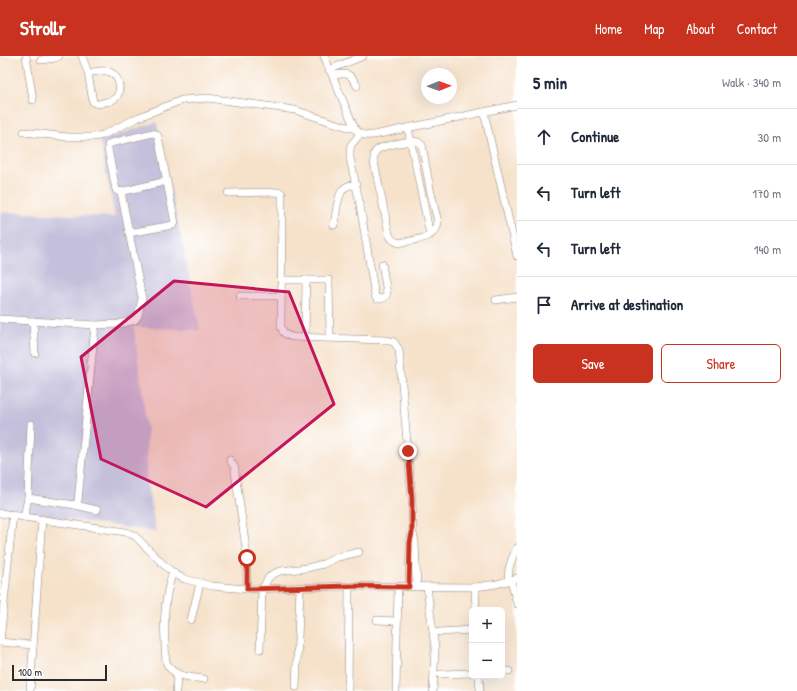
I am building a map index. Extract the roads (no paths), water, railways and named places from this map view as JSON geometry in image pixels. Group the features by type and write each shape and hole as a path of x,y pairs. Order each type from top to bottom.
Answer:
{"street":[{"path":"26,56 33,100"},
{"path":"41,60 59,56"},
{"path":"82,56 88,73 93,102 95,104 99,104 113,100 117,96 119,84 116,75 106,71 88,73"},
{"path":"324,56 358,131 351,145 350,158 375,296 377,299 385,298 387,293 382,264"},
{"path":"331,72 364,56"},
{"path":"331,72 348,74 354,78 357,86"},
{"path":"24,132 68,137 102,136 139,117 182,100 194,98 208,98 295,110 366,135 408,128 517,105"},
{"path":"484,112 517,256"},
{"path":"408,128 430,235"},
{"path":"129,233 175,224 167,181 158,136 153,133 108,145 116,190 121,192 167,181"},
{"path":"411,141 419,142 422,145 430,190 438,222 438,228 430,235 424,238 398,243 391,239 374,162 374,154 376,150 411,141"},
{"path":"334,226 339,197 342,191 345,187 355,185"},
{"path":"0,319 95,325 119,324 135,320 138,316 142,298 121,192"},
{"path":"228,193 280,192 282,194 281,327 286,335 305,338 391,340 394,342 398,350 412,499 412,533 415,542 413,587"},
{"path":"281,280 329,280 330,338"},
{"path":"305,338 306,280"},
{"path":"240,296 281,296"},
{"path":"496,300 517,297"},
{"path":"33,321 34,353"},
{"path":"75,505 78,501 95,325"},
{"path":"24,517 28,498 31,424"},
{"path":"230,460 236,472 246,548 247,589"},
{"path":"28,498 97,510"},
{"path":"0,512 42,520 126,532 135,536 176,575 212,586 247,589 349,586 427,587 475,586 496,584 512,580"},
{"path":"14,514 2,595 0,642 33,645"},
{"path":"30,691 42,520"},
{"path":"517,548 509,565 508,572 512,580 517,604"},
{"path":"260,649 262,589 271,575 280,571 307,568 323,564 338,557 359,552"},
{"path":"172,572 165,598 164,622 166,662 168,667 177,674 204,679"},
{"path":"191,620 200,583"},
{"path":"348,691 349,586"},
{"path":"396,691 398,586"},
{"path":"475,586 476,607"},
{"path":"427,587 435,648 433,691"},
{"path":"296,687 300,588"},
{"path":"377,620 397,621"},
{"path":"439,632 469,630"},
{"path":"440,674 469,672"},
{"path":"176,691 177,674"},
{"path":"480,679 480,691"}]}
